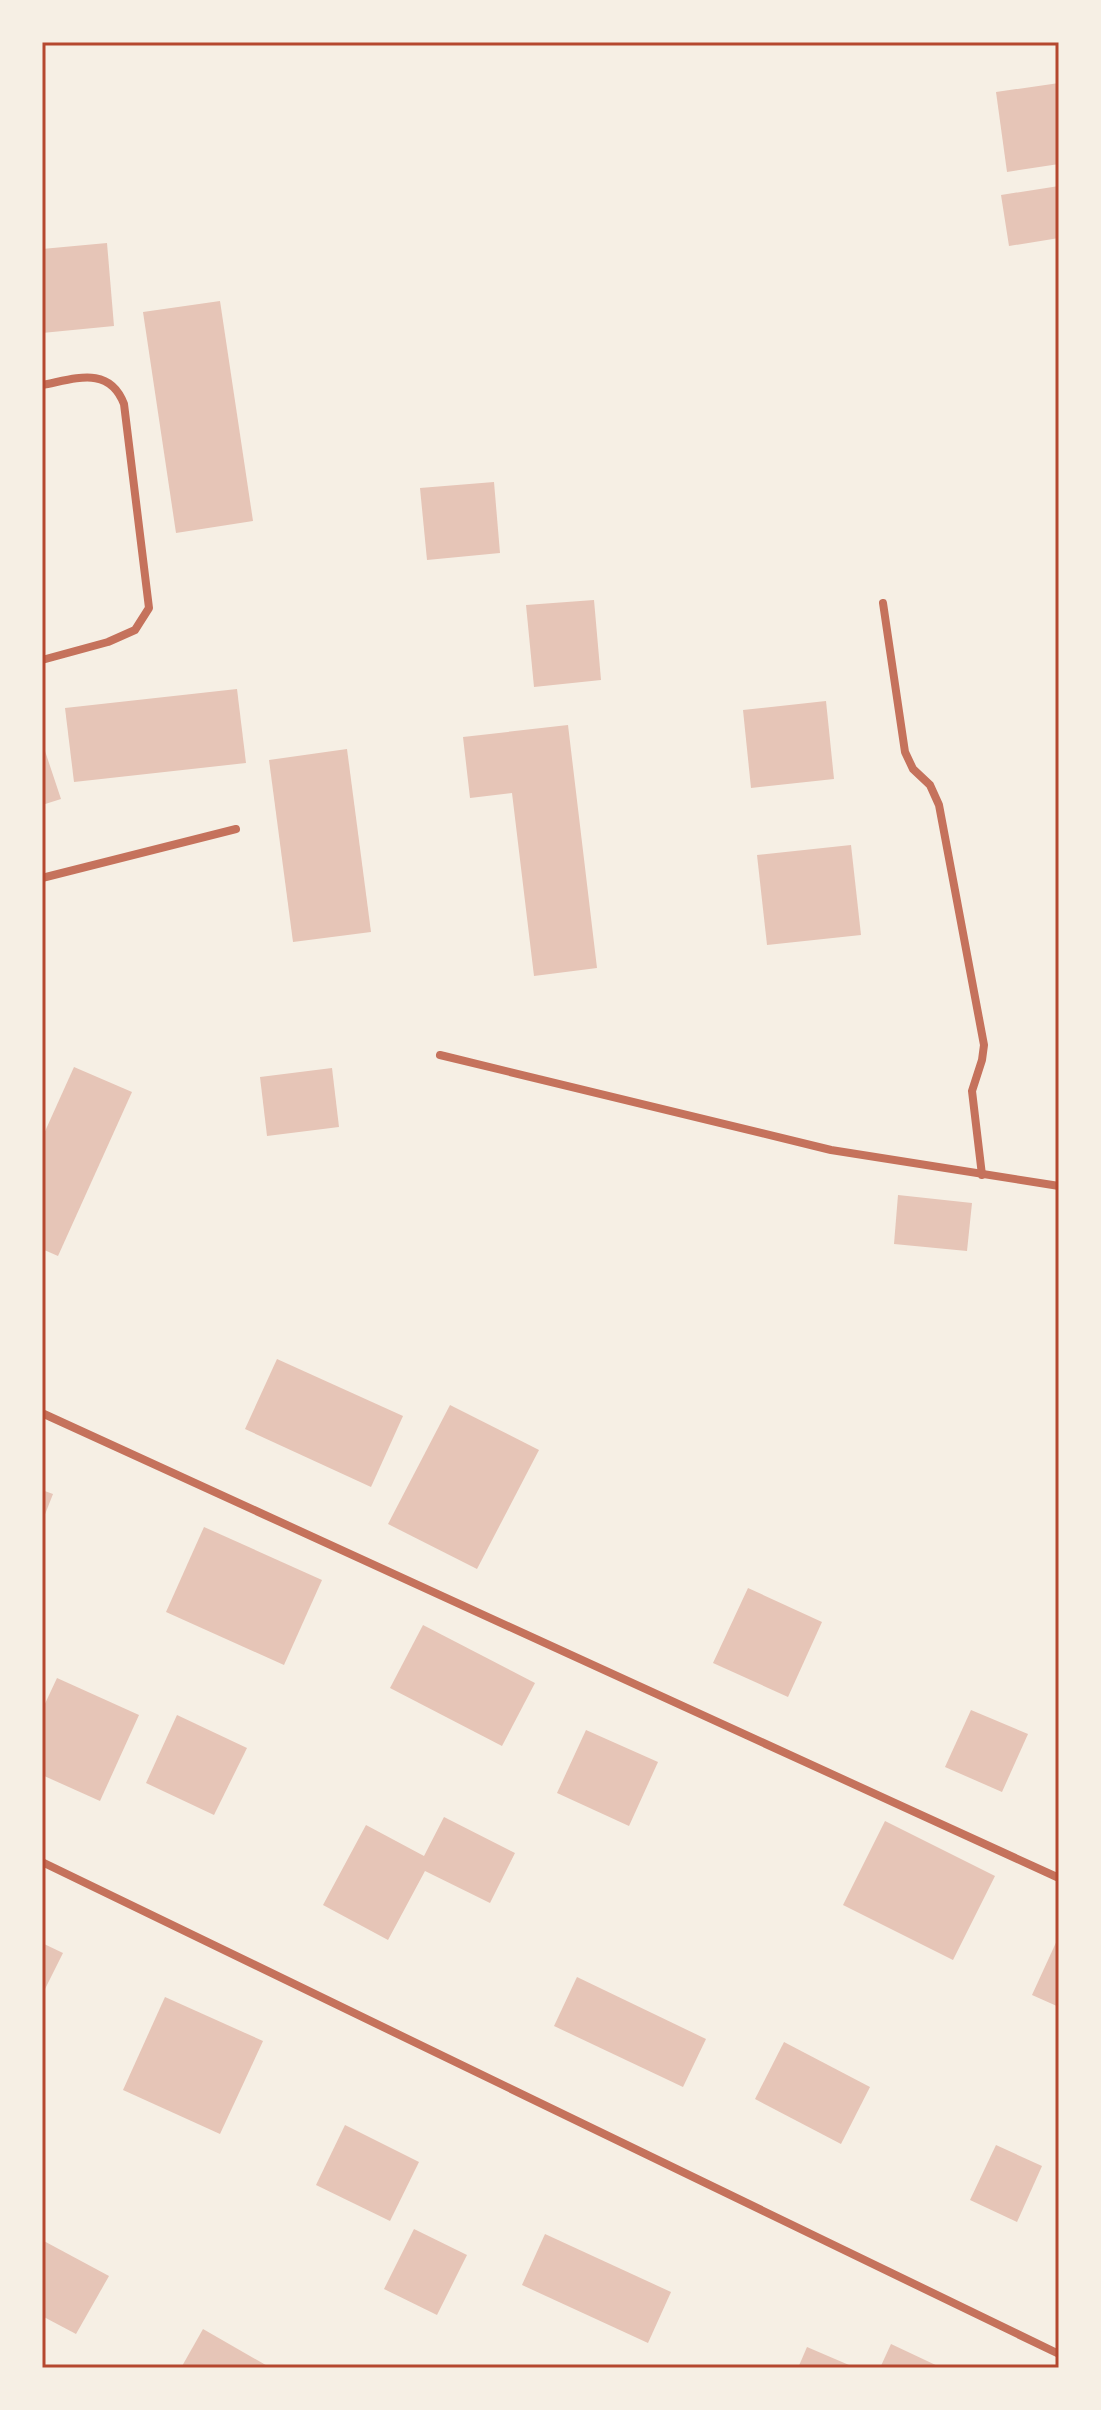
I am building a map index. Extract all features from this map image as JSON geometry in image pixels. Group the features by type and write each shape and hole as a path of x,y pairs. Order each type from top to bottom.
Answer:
{"street":[{"path":"42,385 86,377 103,379 119,390 124,404 149,608 135,630 108,642 42,660"},
{"path":"883,603 905,752 913,769 930,785 939,805 984,1045 972,1091 982,1175"},
{"path":"42,878 236,829"},
{"path":"440,1055 831,1150 1059,1186"},
{"path":"44,1414 1059,1878"},
{"path":"42,1862 1059,2354"}],"building":[{"path":"1059,83 1059,164 1007,172 996,92"},
{"path":"1059,186 1059,238 1009,246 1001,195"},
{"path":"107,243 114,326 42,333 42,249"},
{"path":"220,301 253,521 176,533 143,312"},
{"path":"494,482 500,553 427,560 420,488"},
{"path":"594,600 601,680 534,687 526,605"},
{"path":"237,689 246,763 74,782 65,708"},
{"path":"826,701 834,779 751,788 743,710"},
{"path":"568,725 597,968 534,976 512,793 470,798 463,737"},
{"path":"42,742 61,799 42,805"},
{"path":"347,749 371,932 293,942 269,760"},
{"path":"851,845 861,935 767,945 757,855"},
{"path":"74,1067 132,1092 58,1256 42,1249 42,1138"},
{"path":"332,1068 339,1127 267,1136 260,1077"},
{"path":"898,1195 972,1203 967,1251 894,1244"},
{"path":"277,1359 403,1416 371,1487 245,1429"},
{"path":"450,1405 539,1450 477,1569 388,1524"},
{"path":"42,1490 53,1494 42,1522"},
{"path":"204,1527 322,1580 284,1665 166,1612"},
{"path":"748,1588 822,1622 788,1697 713,1663"},
{"path":"423,1625 535,1683 502,1746 390,1688"},
{"path":"57,1678 139,1715 100,1801 42,1775 42,1710"},
{"path":"971,1710 1028,1734 1002,1792 945,1767"},
{"path":"177,1715 247,1748 214,1815 146,1783"},
{"path":"586,1730 658,1762 629,1826 557,1793"},
{"path":"444,1817 515,1853 490,1903 425,1871 388,1940 323,1905 366,1825 424,1856"},
{"path":"885,1821 995,1876 953,1960 843,1905"},
{"path":"1059,1936 1059,2007 1032,1995"},
{"path":"42,1943 63,1953 42,1995"},
{"path":"577,1977 706,2039 683,2087 554,2026"},
{"path":"165,1997 263,2041 220,2134 123,2090"},
{"path":"784,2042 870,2087 841,2144 755,2099"},
{"path":"345,2125 419,2162 390,2221 316,2185"},
{"path":"996,2145 1042,2166 1017,2222 970,2200"},
{"path":"414,2229 467,2255 437,2315 384,2289"},
{"path":"545,2234 671,2292 648,2343 522,2285"},
{"path":"42,2240 109,2276 76,2334 42,2316"},
{"path":"203,2329 271,2368 181,2368"},
{"path":"891,2344 942,2368 880,2368"},
{"path":"807,2347 856,2368 798,2368"}]}
